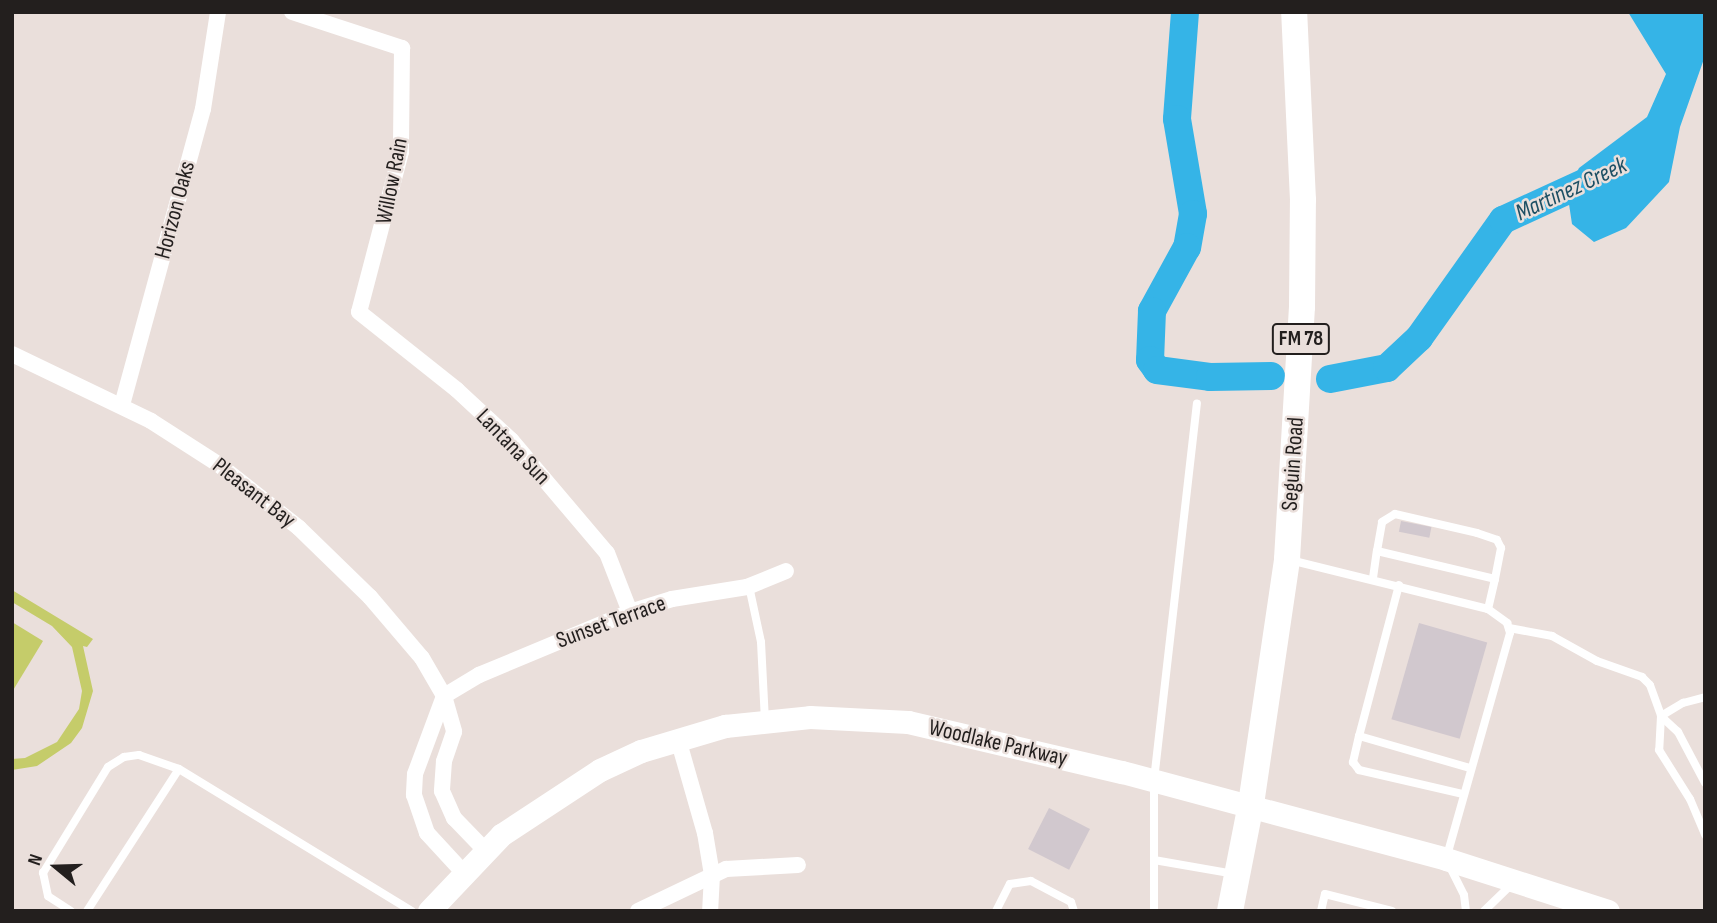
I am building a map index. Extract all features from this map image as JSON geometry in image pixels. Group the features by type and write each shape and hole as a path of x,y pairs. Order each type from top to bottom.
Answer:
{"main road":[{"name":"Seguin Road","path":"1230,911 1251,804 1287,559 1302,283 1294,12"}],"street":[{"name":"Horizon Oaks","path":"122,405 203,109 218,12"},
{"name":"Willow Rain","path":"292,12 402,48 401,152 359,312"},
{"name":"Lantana Sun","path":"359,312 457,390 556,491 607,552 630,612"},
{"name":"Pleasant Bay","path":"12,354 122,405 218,464 299,528 370,597 422,658 444,696 454,732 442,776 442,791 454,818 485,850"},
{"name":"Sunset Terrace","path":"444,696 479,675 630,612 750,586 786,571"},
{"path":"444,696 415,774 419,817 463,872"},
{"name":"Woodlake Parkway","path":"429,911 485,850 566,789 641,751 678,739 765,720 859,717 908,722 1251,804 1446,859 1608,911"},
{"path":"678,739 705,833 712,875 710,911"},
{"path":"415,774 442,776"},
{"path":"638,911 712,875 743,866 798,865"}],"lane":[{"path":"1154,911 1154,780 1198,403"},
{"path":"1373,578 1382,522 1395,513 1477,533 1497,540 1501,548 1488,608"},
{"path":"1377,551 1495,579"},
{"path":"1287,559 1488,608 1508,628 1552,636 1598,661 1642,677 1650,685 1661,716 1659,750 1690,799 1705,835"},
{"path":"1399,585 1353,762 1359,770 1463,794"},
{"path":"750,586 761,642 765,720"},
{"path":"1466,911 1464,895 1446,859 1508,628"},
{"path":"1661,716 1683,702 1705,697"},
{"path":"1661,716 1678,733 1705,783"},
{"path":"1359,736 1470,768"},
{"path":"71,911 48,896 43,873 108,767 124,757 139,755 179,769 412,911"},
{"path":"87,911 179,769"},
{"path":"1154,860 1237,875"},
{"path":"996,911 1010,884 1031,881 1071,902 1074,911"},
{"path":"1484,911 1516,881"},
{"path":"1321,911 1325,894 1392,911"}],"green space":[{"path":"12,590 93,639 87,647 83,646 93,691 82,728 71,743 37,766 12,770 12,759 25,758 57,742 79,709 82,691 72,647 52,626 12,602"},
{"path":"12,622 43,641 12,692"}],"water":[{"path":"1628,12 1705,12 1705,56 1680,127 1669,182 1626,228 1594,242 1572,224 1567,191 1579,168 1647,117 1666,74"}],"building":[{"path":"1401,521 1431,527 1429,538 1399,532"},
{"path":"1419,623 1487,643 1460,739 1391,719"},
{"path":"1049,808 1090,829 1069,870 1028,849"}],"waterway":[{"name":"Martinez Creek","path":"1185,12 1177,119 1193,214 1187,247 1152,311 1150,360 1157,370 1210,377 1271,376"},
{"name":"Martinez Creek","path":"1330,379 1387,368 1419,338 1503,220 1601,175"}]}
